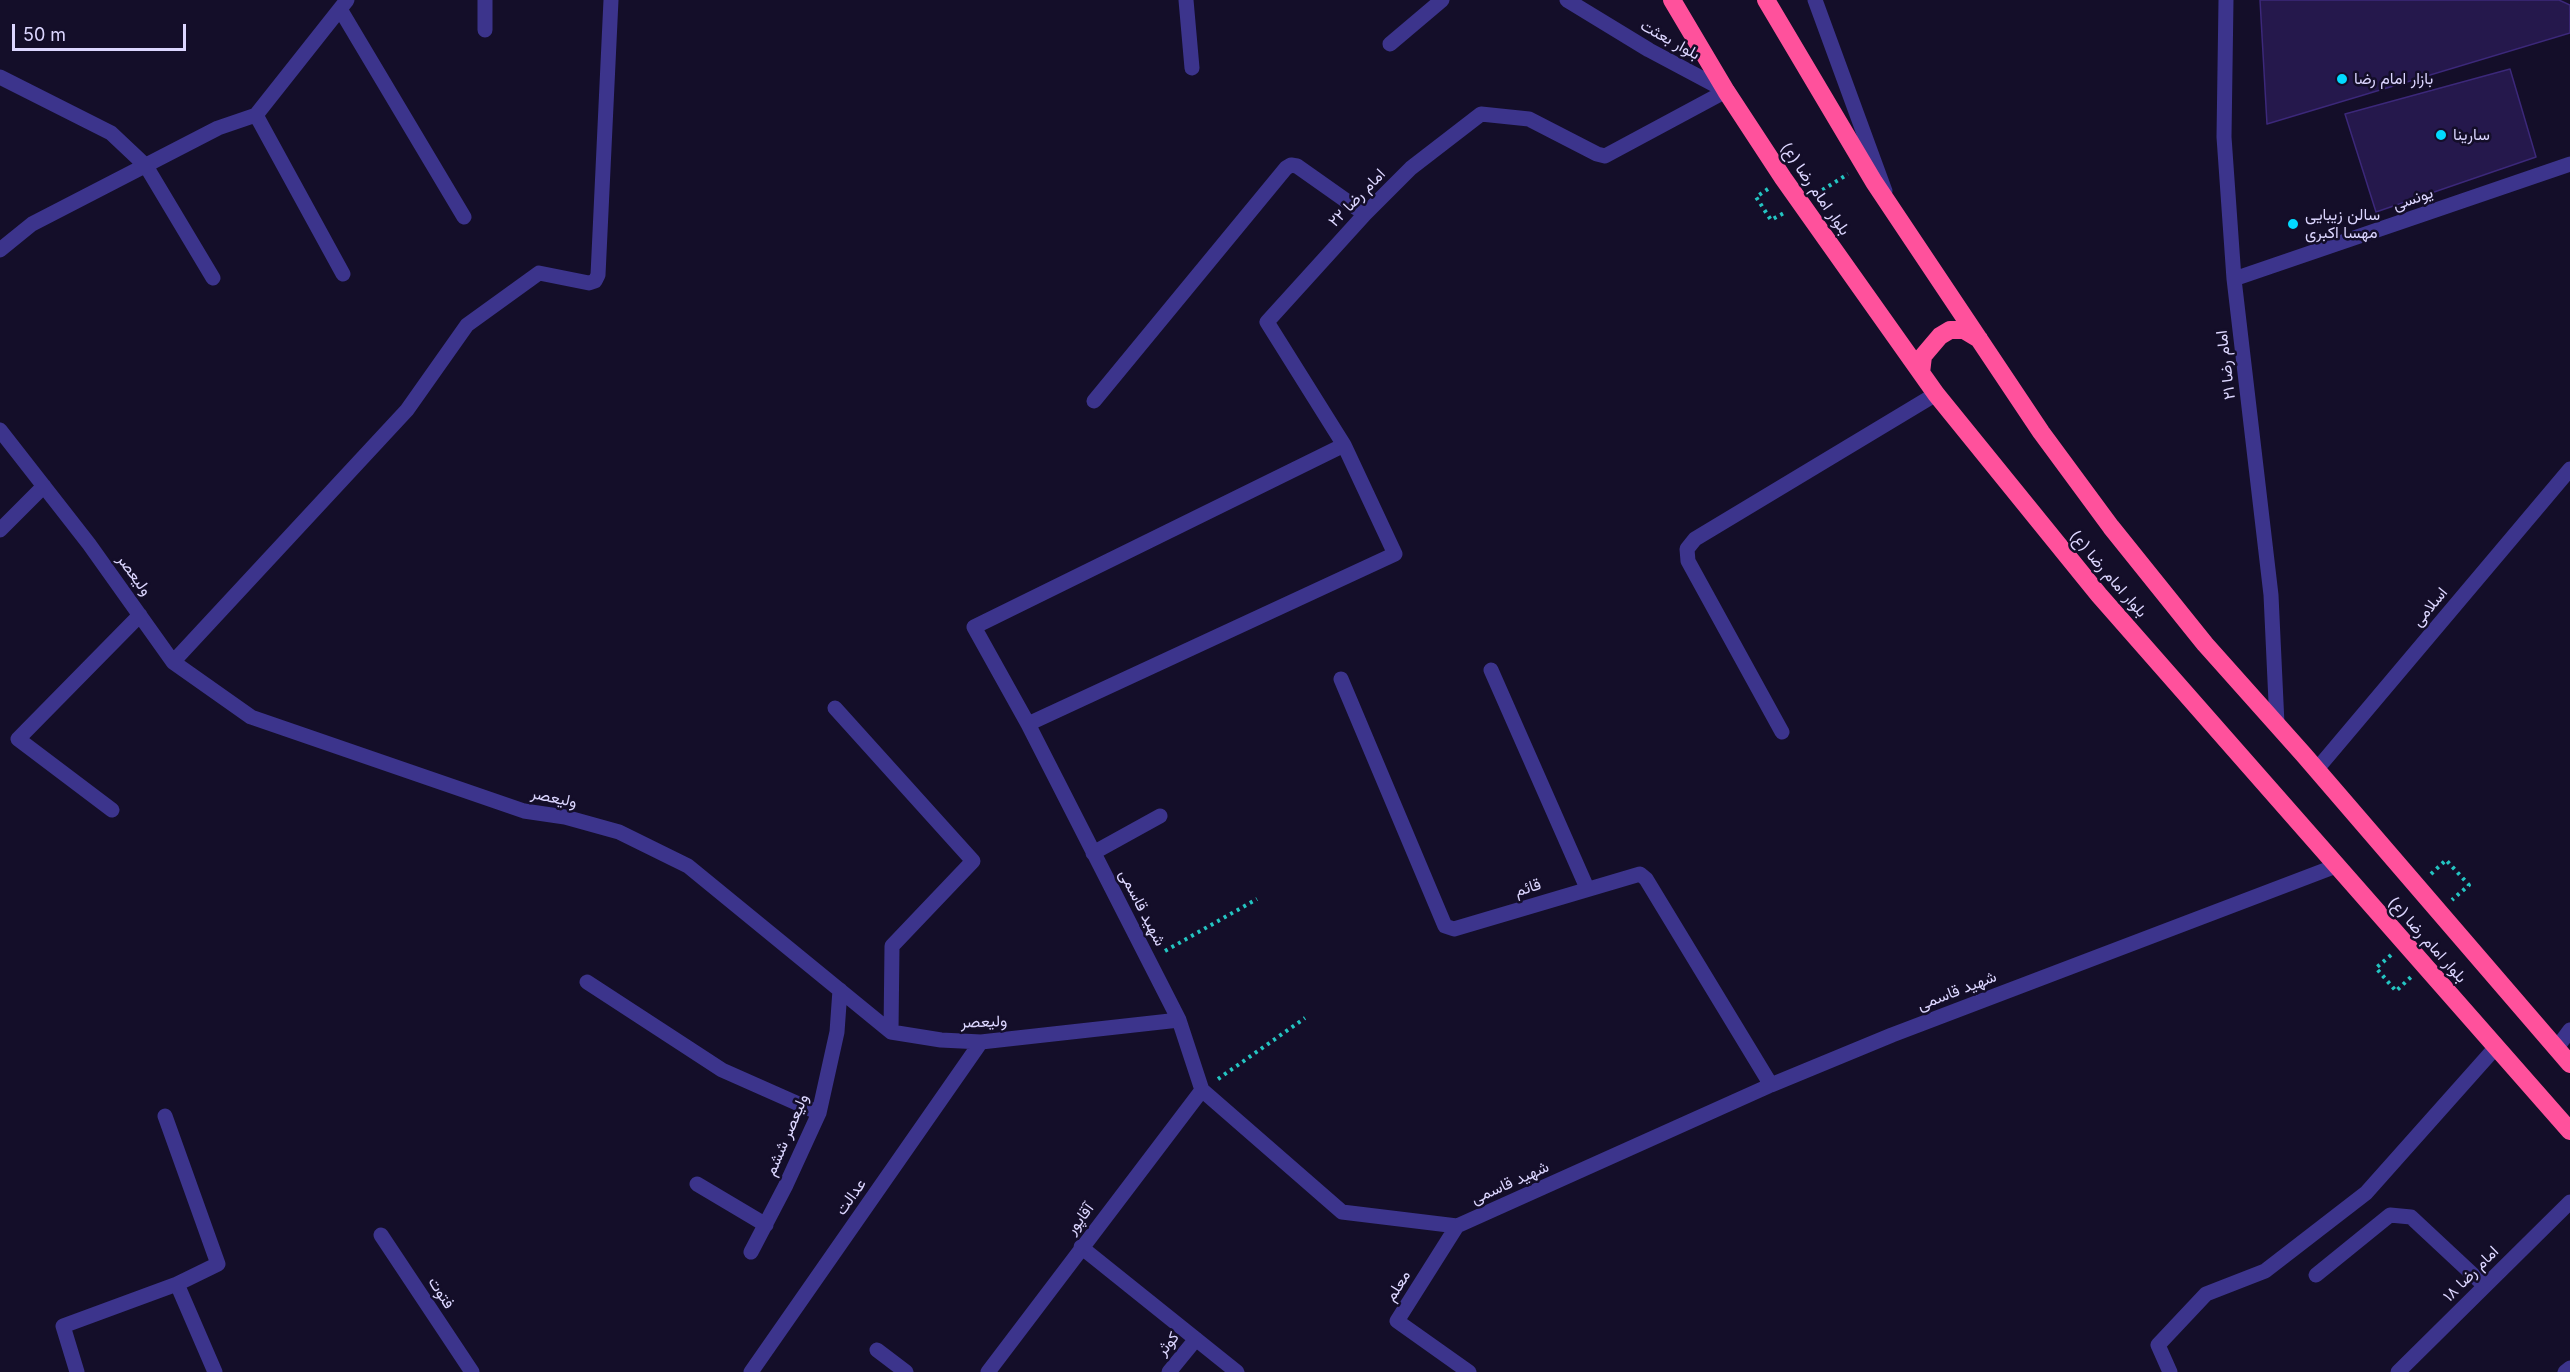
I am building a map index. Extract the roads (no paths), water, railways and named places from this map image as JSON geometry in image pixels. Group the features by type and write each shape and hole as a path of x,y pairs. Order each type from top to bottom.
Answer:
{"highway":[{"name":"بلوار امام رضا (ع)","path":"1672,0 1726,91 1783,178 1935,394 2092,587 2570,1131"},
{"name":"بلوار امام رضا (ع)","path":"1766,0 1874,182 2042,432 2111,526 2205,644 2317,769 2570,1064"},
{"path":"1921,373 1923,356 1940,336 1950,330 1964,330 1979,339"}],"street":[{"path":"485,0 485,30"},
{"path":"173,662 407,410 467,325 539,273 589,283 595,281 598,275 612,0"},
{"path":"1186,0 1192,68"},
{"path":"1390,44 1442,0"},
{"name":"بلوار بعثت","path":"1567,0 1649,50 1726,91"},
{"path":"1815,0 1891,205"},
{"name":"امام رضا ۲۱","path":"2226,0 2224,137 2234,279 2271,595 2277,724"},
{"path":"0,250 32,224 218,128 256,115 344,5 464,217"},
{"path":"0,78 111,133 146,166 213,278"},
{"name":"امام رضا ۲۲","path":"1028,724 1395,554 1344,445 1268,322 1365,214 1411,168 1481,114 1529,119 1605,156 1726,91"},
{"path":"256,115 343,274"},
{"name":"یونسی","path":"2234,279 2570,164"},
{"path":"1094,401 1286,168 1291,165 1297,166 1365,214"},
{"path":"1782,732 1688,561 1687,549 1695,539 1935,394"},
{"name":"ولیعصر","path":"0,430 173,662 251,717 524,810 565,817 619,832 688,866 891,1032 941,1040 981,1042 1179,1020"},
{"name":"شهید قاسمی","path":"1202,1090 1179,1020 1028,724 974,627 1344,445"},
{"name":"اسلامی","path":"2317,769 2570,469"},
{"path":"0,530 44,486"},
{"path":"112,810 18,739 140,615"},
{"path":"1491,670 1587,888"},
{"name":"قائم","path":"1341,679 1445,926 1454,929 1640,873 1646,879 1771,1085"},
{"path":"835,708 973,861 892,946 891,1032"},
{"path":"1093,853 1160,816"},
{"name":"شهید قاسمی","path":"1457,1226 1771,1085 1892,1035 2336,866"},
{"path":"587,982 722,1070 819,1113"},
{"name":"ولیعصر ششم","path":"751,1252 819,1113 837,1032 840,990"},
{"path":"2556,1049 2570,1030"},
{"name":"عدالت","path":"751,1372 981,1042"},
{"path":"2170,1372 2158,1344 2206,1294 2265,1271 2366,1193 2496,1047"},
{"path":"1202,1090 1342,1212 1457,1226"},
{"name":"آقاپور","path":"988,1372 1202,1090"},
{"path":"76,1372 63,1326 177,1284 218,1264 165,1116"},
{"path":"697,1184 766,1225"},
{"name":"امام رضا ۱۸","path":"2398,1372 2570,1202"},
{"path":"2316,1275 2390,1215 2411,1216 2485,1286"},
{"name":"معلم","path":"1457,1226 1397,1321 1459,1369"},
{"name":"فتوت","path":"381,1235 472,1372"},
{"path":"1081,1247 1237,1372"},
{"path":"177,1284 214,1372"},
{"name":"کوثر","path":"1169,1372 1196,1339"},
{"path":"877,1350 906,1372"},
{"path":"2565,1372 2570,1368"}],"place":[{"name":"بازار امام رضا","path":"2342,79"},
{"name":"سارینا","path":"2441,135"},
{"name":"سالن زیبایی مهسا اکبری","path":"2293,224"}]}
